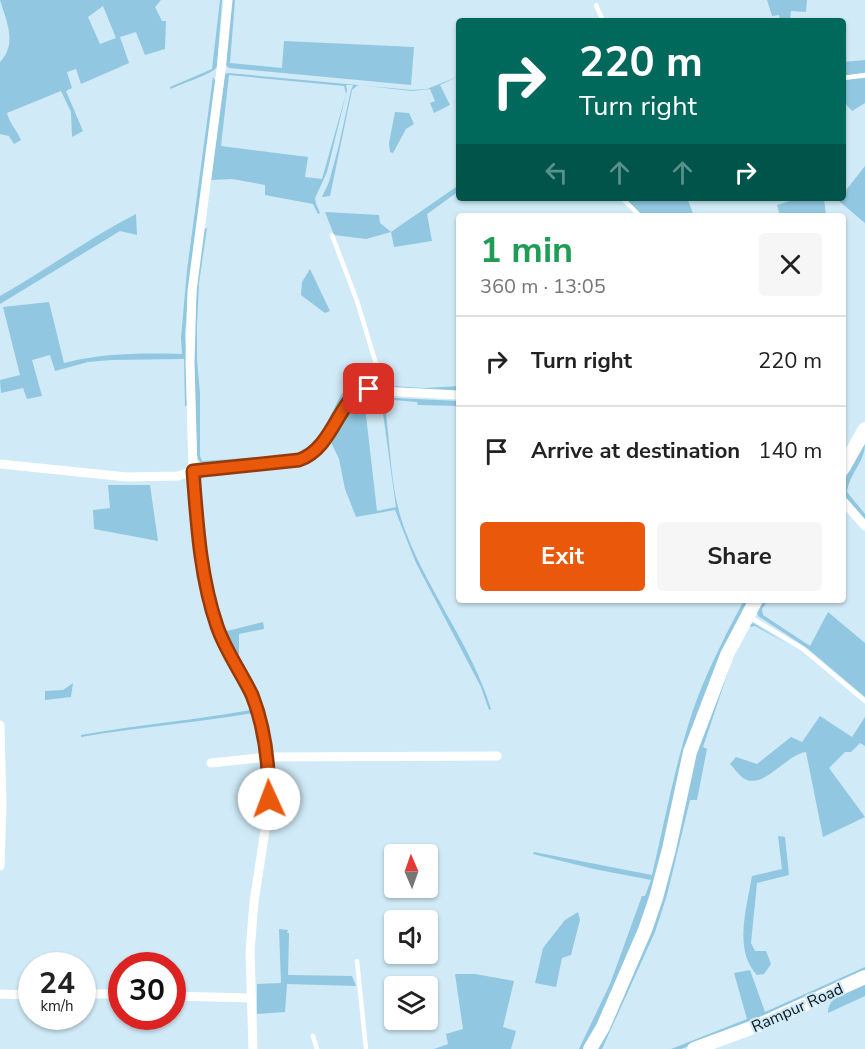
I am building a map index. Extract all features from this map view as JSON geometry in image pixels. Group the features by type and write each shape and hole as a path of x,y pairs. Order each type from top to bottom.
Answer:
{"street":[{"path":"228,0 192,291 190,362 197,524 211,604 224,642 259,714 267,758 268,811 254,902 250,951 253,1049"},
{"path":"0,464 127,477 178,476 193,471 299,460 310,457 323,442 352,397 363,390 456,395"},
{"path":"846,462 865,429"},
{"path":"846,504 865,526"},
{"path":"590,1049 603,1027 649,919 669,849 690,752 727,655 754,603"},
{"path":"0,725 2,805 0,866"},
{"path":"211,763 267,758 497,756"},
{"name":"Rampur Road","path":"694,1049 759,1025 865,976"},
{"path":"0,994 18,995"},
{"path":"186,996 251,998"}],"lane":[{"path":"596,5 602,18"},
{"path":"846,78 865,75"},
{"path":"625,201 637,213"},
{"path":"332,235 357,301 384,390"},
{"path":"748,615 803,650 865,700"},
{"path":"357,961 366,1049"},
{"path":"313,1036 318,1049"}],"shaded area":[{"path":"0,0 161,0 155,7 162,21 166,21 165,49 145,55 136,32 120,37 129,63 81,84 76,69 67,72 72,88 66,91 83,131 72,137 71,112 61,91 7,113 21,140 14,144 9,136 0,134 0,62 8,48 9,32","holes":["103,6 116,38 100,44 88,17"]},
{"path":"220,0 222,0 217,67 209,73 171,89 170,87 212,69"},
{"path":"231,0 235,0 230,63 282,68 284,41 414,47 411,85 229,68 226,65"},
{"path":"767,0 807,0 806,12 791,11 790,18 772,16"},
{"path":"865,60 865,73 846,76 846,62"},
{"path":"225,74 358,85 352,90 330,196 322,197 329,182 353,85 346,85 347,90 327,172 315,198 320,213 318,214 313,204 265,195 265,185 232,179 211,180","holes":["229,75 344,86 346,94 322,179 305,177 308,157 221,146"]},
{"path":"213,77 216,82 185,334 188,406 185,406 184,359 88,362 55,371 50,355 32,360 42,396 27,399 23,388 1,393 0,380 20,375 3,307 49,302 64,363 123,354 182,354 181,338 187,270"},
{"path":"456,77 440,85 450,105 434,113 430,103 435,101 430,89 412,91 359,85 412,90 427,89"},
{"path":"865,78 865,103 852,111 846,104 846,80"},
{"path":"395,112 409,113 414,124 406,129 393,153 390,152 389,143"},
{"path":"865,166 865,223 839,201 846,201 846,190"},
{"path":"456,187 456,193 427,214 432,241 394,247 391,232"},
{"path":"626,201 688,201 693,213 636,213"},
{"path":"790,201 824,201 826,213 779,213 777,205"},
{"path":"325,212 379,215 380,223 391,232 366,239 334,235"},
{"path":"136,214 137,235 120,231 0,304 0,296 101,233"},
{"path":"207,228 199,283 197,325 200,456 202,461 289,455 308,450 317,442 341,395 352,382 373,380 375,385 425,388 456,386 456,391 362,386 344,398 319,442 299,457 202,464 197,454 193,360 197,283 204,229"},
{"path":"310,269 330,311 325,313 301,295 302,282"},
{"path":"380,395 384,399 393,482 405,530 425,575 473,663 491,709 489,710 481,687 416,563 395,510 356,517 345,489 339,459 330,440 350,406 362,396","holes":["364,398 381,399 396,507 377,511"]},
{"path":"395,398 456,401 456,406 418,405 417,402 393,400"},
{"path":"865,444 847,492 865,514 865,522 846,499 846,477"},
{"path":"302,464 303,466 208,475 202,478 199,485 211,580 215,599 227,631 263,622 264,629 239,634 239,656 265,714 273,756 269,754 267,738 215,607 199,514 197,481 205,473"},
{"path":"108,485 150,485 158,541 94,529 93,510 110,508"},
{"path":"742,603 747,604 721,659 643,918 596,1028 583,1049 579,1049 610,984 642,896 645,896 651,880 533,854 534,852 652,875 693,710 722,642"},
{"path":"761,603 766,603 762,609 763,615 810,646 828,612 865,643 865,697 807,648 758,616 757,612"},
{"path":"753,623 786,643 755,626 749,627 731,663 703,747 707,749 697,800 690,800 667,895 655,932 602,1049 595,1049 620,1000 694,754 713,701 747,626"},
{"path":"73,683 71,697 45,700 45,691 63,690"},
{"path":"251,710 253,713 81,737 81,735 102,731"},
{"path":"820,716 852,737 865,717 865,746 860,743 851,752 845,752 829,768 865,817 823,837 806,752 790,759 758,780 751,781 743,778 730,764 736,757 757,764 791,737 802,742"},
{"path":"778,836 785,837 789,875 757,883 751,943 755,951 766,951 771,964 764,974 757,975 745,953 745,914 752,876 782,869"},
{"path":"578,912 580,920 571,955 562,958 556,987 535,983 543,948 565,920"},
{"path":"279,929 288,930 287,933 289,933 288,975 352,976 356,986 287,984 285,1012 257,1014 257,984 281,983"},
{"path":"865,967 865,971 727,1032 681,1049 671,1049 747,1019 734,973 750,970 765,1012"},
{"path":"455,974 475,974 514,981 503,1027 516,1031 511,1049 434,1049 448,1044 446,1034 463,1029"},
{"path":"865,982 865,996 828,1013 836,997"}],"route":[{"path":"269,799 264,737 259,714 217,626 211,604 197,524 193,471 310,457 323,442 345,405 357,393 369,389"}]}
